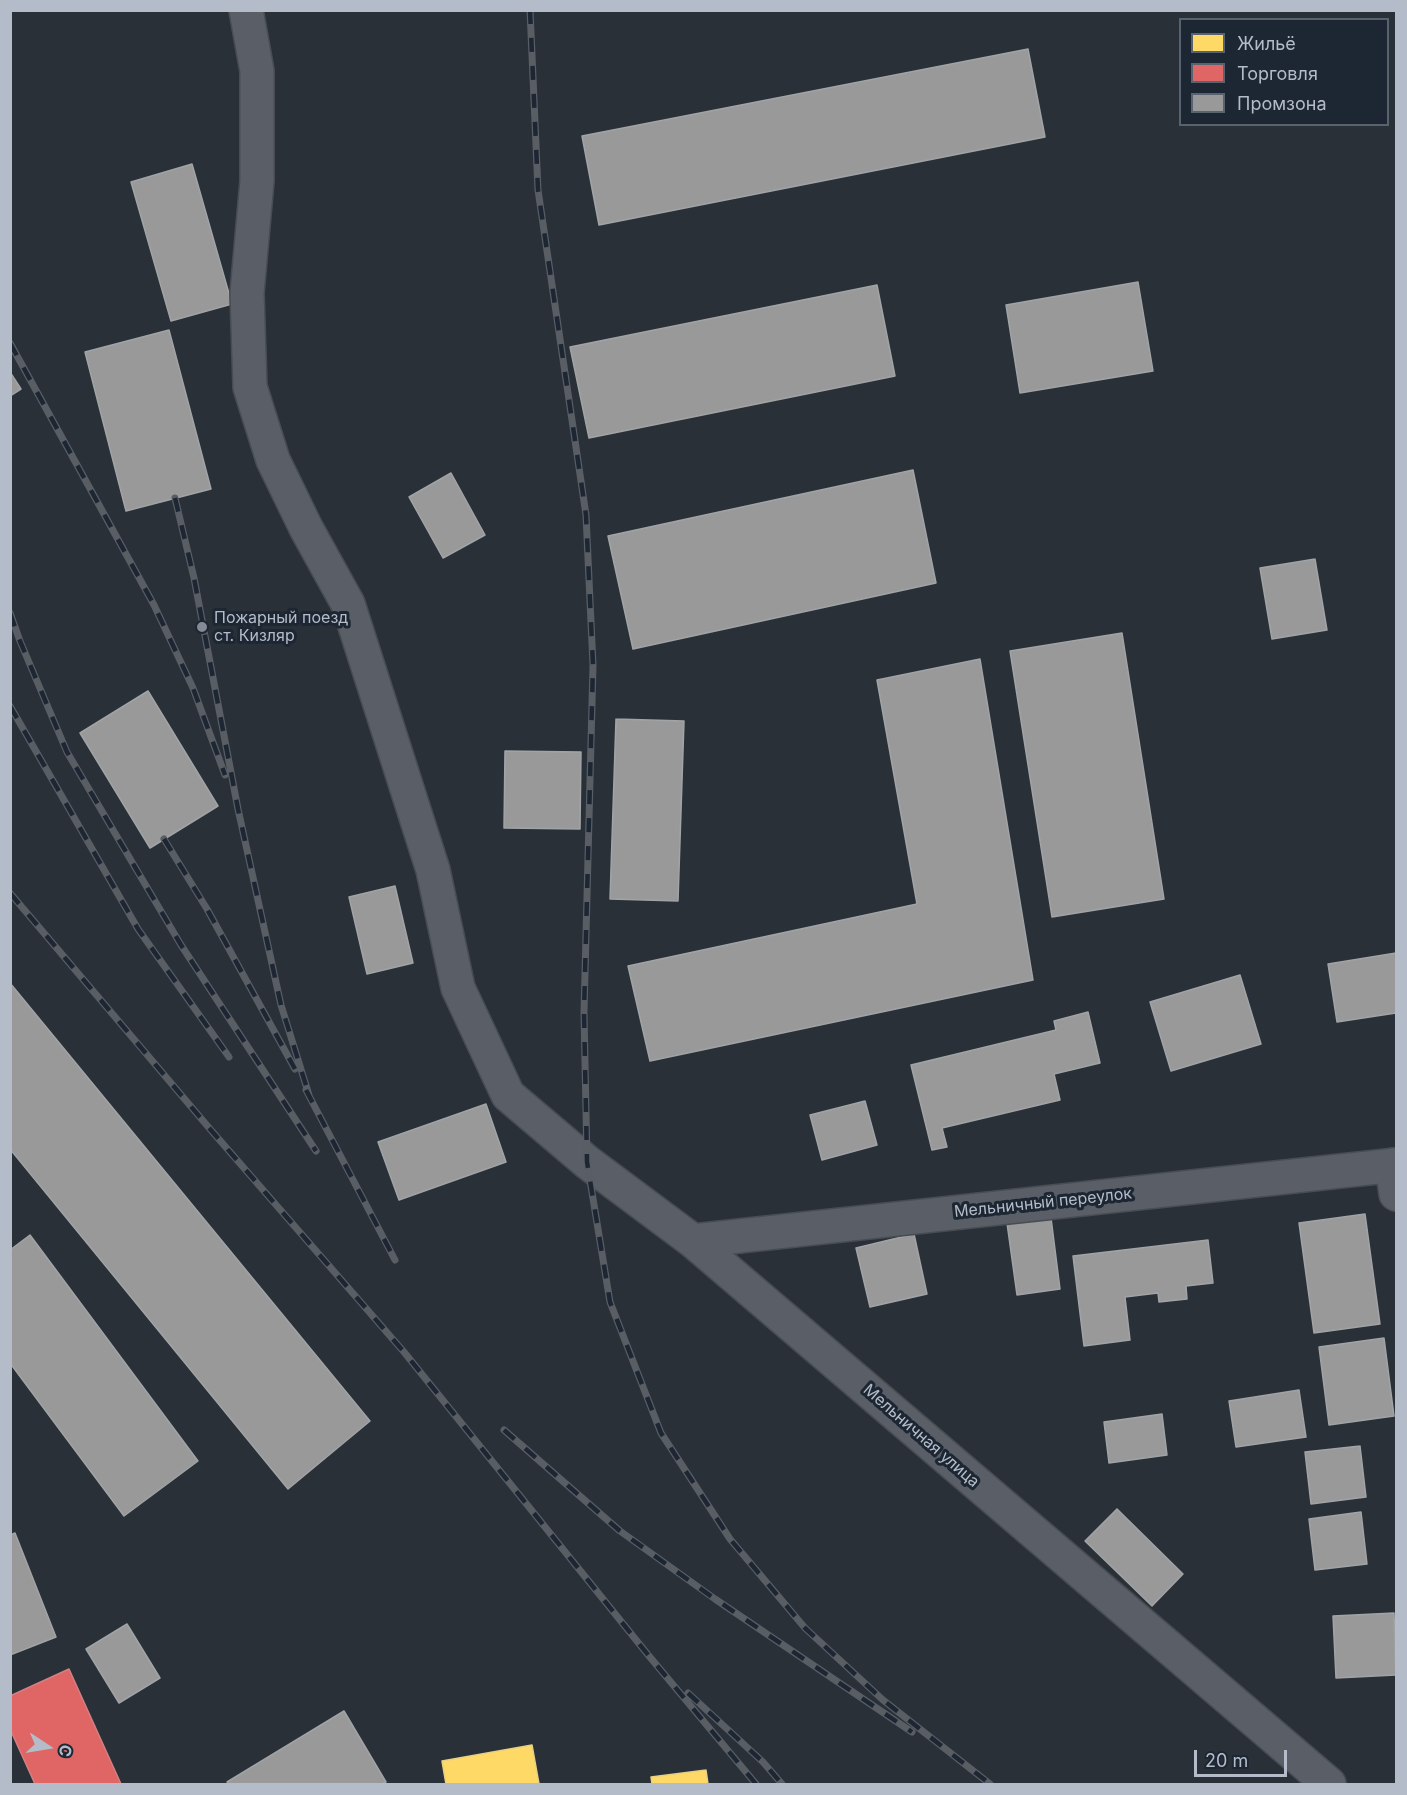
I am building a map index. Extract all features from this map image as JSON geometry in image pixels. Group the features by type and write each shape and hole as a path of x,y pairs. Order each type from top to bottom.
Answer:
{"street":[{"name":"Мельничная улица","path":"246,10 257,71 257,181 247,293 250,387 273,460 306,528 348,604 433,870 458,988 508,1095 586,1162 693,1241 1329,1785"},
{"name":"Мельничный переулок","path":"693,1241 1395,1175"}],"building: Жильё":[{"path":"532,1745 539,1784 446,1784 442,1761"},
{"path":"706,1770 708,1784 652,1784 651,1777"}],"building: Торговля":[{"path":"69,1669 121,1784 35,1784 10,1729 10,1696"}],"building: Промзона":[{"path":"1028,49 1045,137 599,225 582,136"},
{"path":"192,164 232,304 171,321 131,182"},
{"path":"1138,282 1153,371 1020,393 1006,305"},
{"path":"877,285 895,376 589,438 570,347"},
{"path":"169,330 211,489 126,511 85,352"},
{"path":"10,372 21,389 10,396"},
{"path":"913,470 936,583 633,649 608,536"},
{"path":"451,473 485,535 443,558 409,497"},
{"path":"1315,559 1327,630 1272,639 1260,568"},
{"path":"1122,633 1164,899 1052,917 1010,651"},
{"path":"980,659 1033,980 650,1061 628,966 917,904 877,680"},
{"path":"148,691 218,806 150,848 80,733"},
{"path":"616,719 684,721 678,901 610,899"},
{"path":"505,751 581,752 580,829 504,828"},
{"path":"395,886 413,963 367,974 349,897"},
{"path":"1396,953 1396,1013 1337,1022 1328,964"},
{"path":"1240,975 1261,1044 1171,1071 1150,1002"},
{"path":"10,983 370,1421 288,1489 10,1149"},
{"path":"1088,1012 1100,1063 1054,1074 1060,1100 942,1128 947,1147 932,1150 911,1065 1056,1030 1054,1021"},
{"path":"865,1101 877,1145 822,1160 810,1115"},
{"path":"486,1104 506,1162 399,1200 378,1142"},
{"path":"1050,1210 1060,1289 1017,1295 1006,1216"},
{"path":"1365,1214 1380,1324 1314,1333 1299,1223"},
{"path":"914,1234 927,1294 870,1307 856,1248"},
{"path":"30,1235 198,1461 124,1516 10,1363 10,1250"},
{"path":"1208,1240 1213,1283 1186,1286 1187,1299 1159,1302 1158,1293 1125,1297 1130,1340 1084,1346 1073,1256"},
{"path":"1384,1338 1394,1416 1329,1425 1319,1347"},
{"path":"1299,1390 1306,1437 1236,1447 1229,1401"},
{"path":"1162,1414 1167,1455 1109,1463 1104,1422"},
{"path":"1360,1446 1366,1497 1311,1504 1305,1452"},
{"path":"1117,1509 1183,1574 1152,1606 1085,1541"},
{"path":"1361,1512 1367,1564 1315,1570 1309,1519"},
{"path":"15,1533 56,1637 10,1655 10,1535"},
{"path":"1394,1613 1396,1675 1336,1678 1333,1616"},
{"path":"127,1624 160,1678 119,1703 86,1649"},
{"path":"344,1711 386,1782 381,1784 229,1784 227,1782"}],"railway":[{"path":"530,10 538,190 586,515 593,665 584,1012 587,1162 610,1302 661,1433 730,1539 805,1628 883,1700 990,1784"},
{"path":"10,343 154,605 193,688 225,775"},
{"path":"175,498 194,578 238,809 281,1005 309,1095"},
{"path":"10,613 67,752 181,945 316,1151"},
{"path":"10,706 138,929 229,1057"},
{"path":"164,839 207,909 295,1069"},
{"path":"10,893 210,1129 404,1352 649,1656 756,1784"},
{"path":"306,1090 395,1260"},
{"path":"504,1430 620,1531 715,1599 912,1732"},
{"path":"688,1693 763,1762 782,1784"}],"place":[{"name":"Пожарный поезд ст. Кизляр","path":"202,627"}]}
